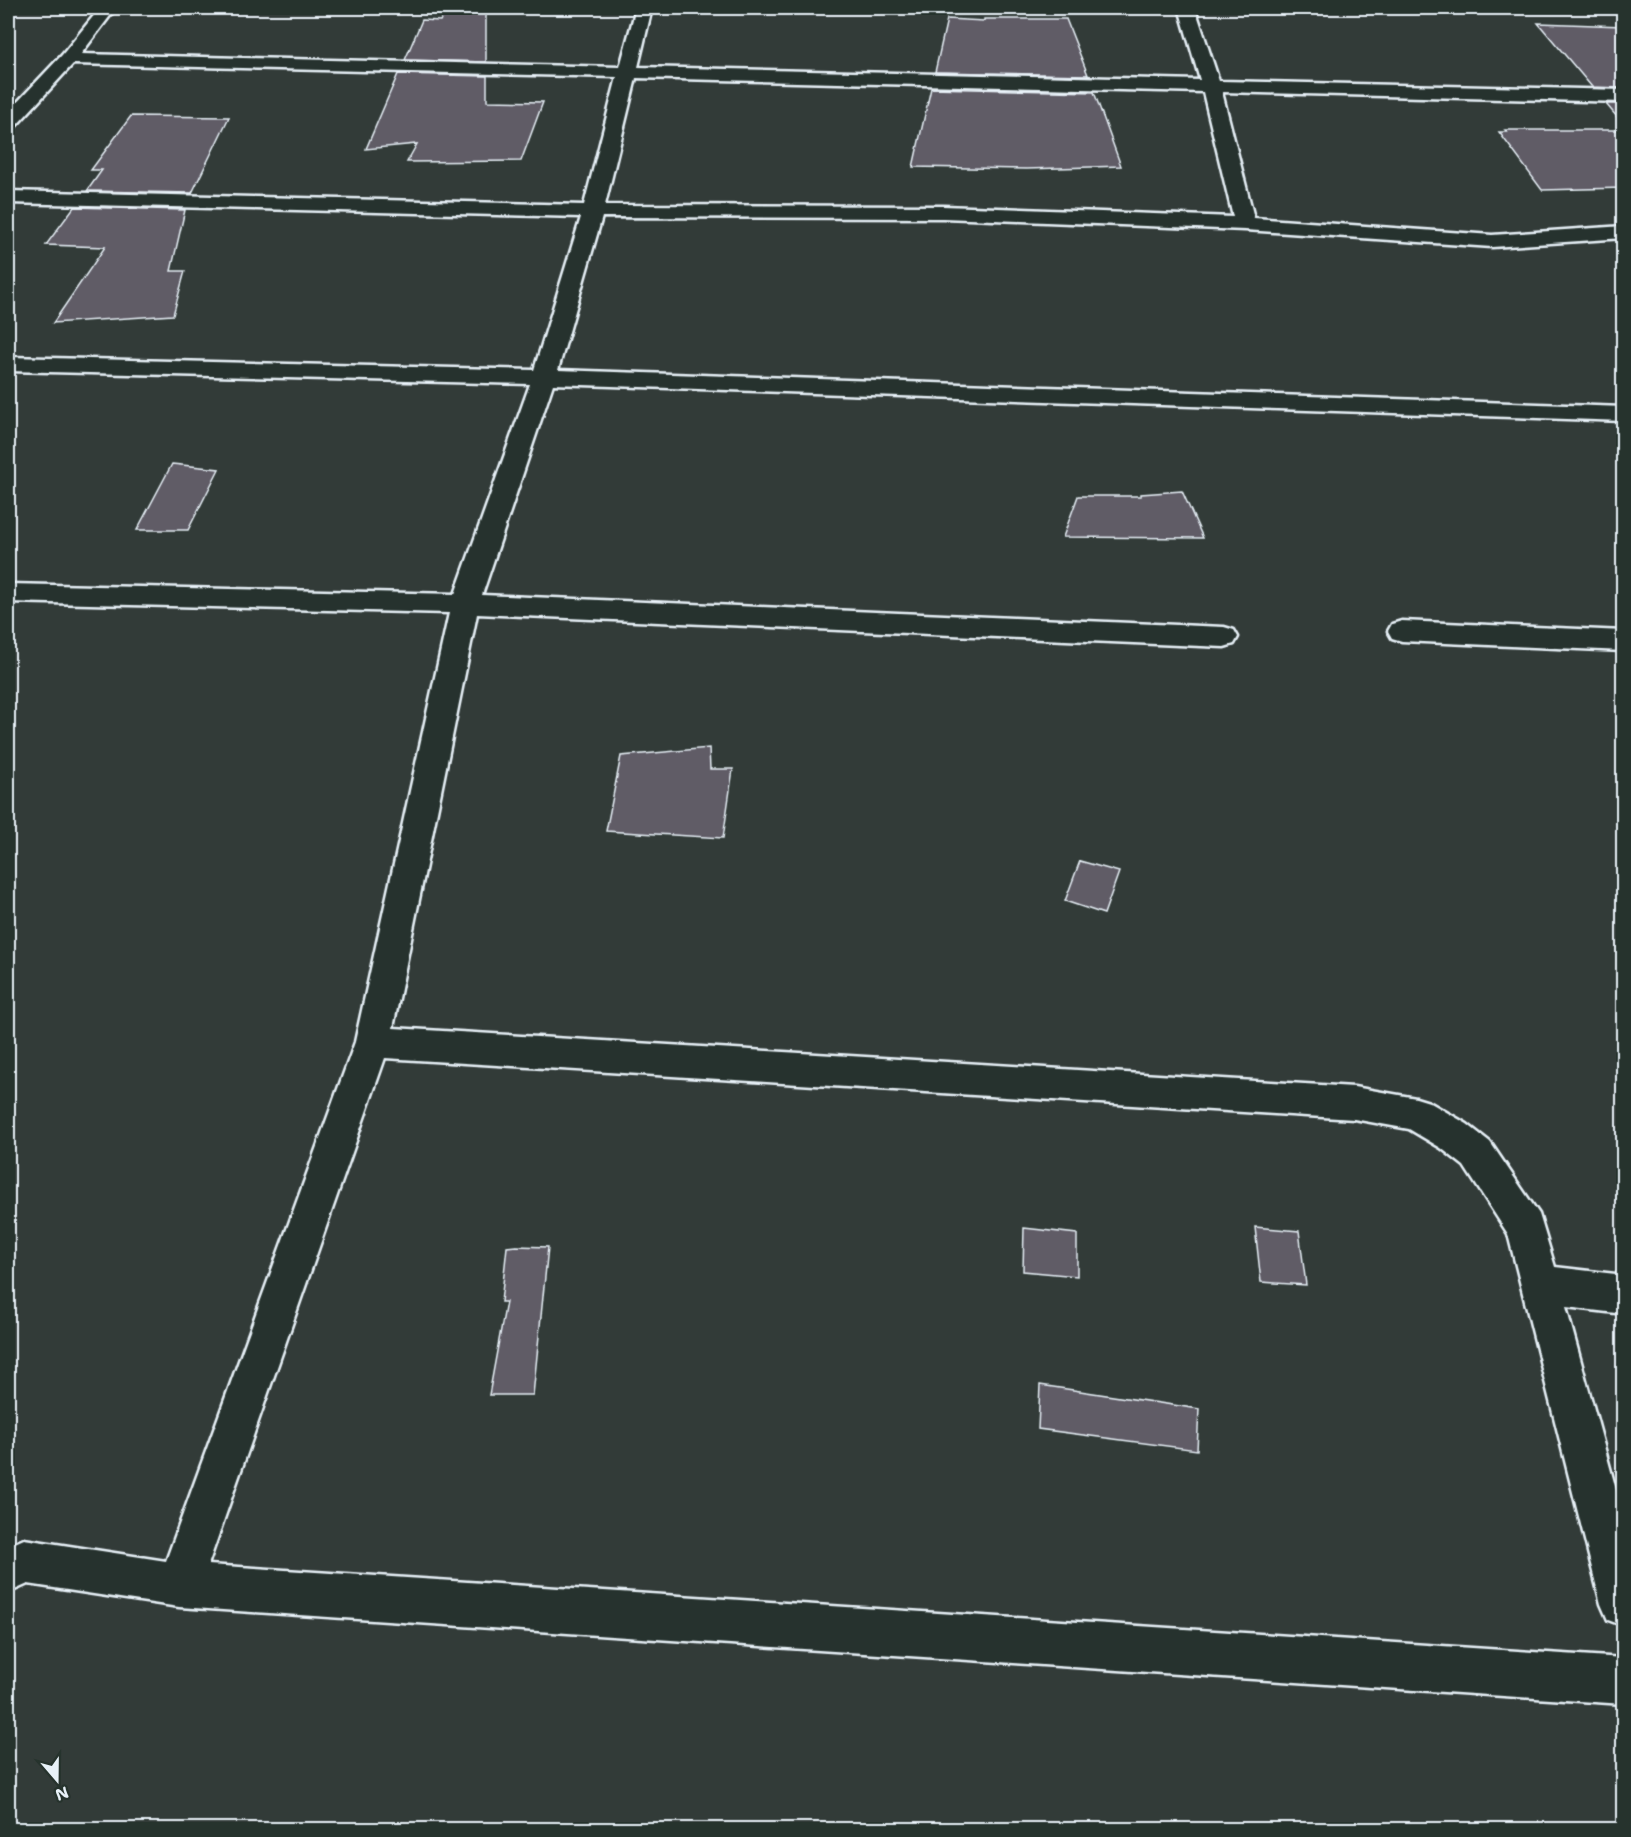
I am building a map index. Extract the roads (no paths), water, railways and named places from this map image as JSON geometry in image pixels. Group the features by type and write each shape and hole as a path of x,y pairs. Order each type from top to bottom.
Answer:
{"street":[{"path":"8,123 68,59 108,8"},
{"path":"179,1585 373,1042 465,604 544,377 593,211 626,72 644,8"},
{"path":"1188,8 1211,85 1245,224"},
{"path":"68,59 1623,96"},
{"path":"8,197 593,211 943,212 1245,224 1492,241 1623,232"},
{"path":"8,364 544,377 1623,414"},
{"path":"8,592 465,604 1224,638"},
{"path":"1402,632 1623,641"},
{"path":"373,1042 1354,1104 1416,1114 1454,1136 1477,1154 1524,1227 1623,1604"},
{"path":"1539,1284 1623,1295"},
{"path":"8,1571 24,1561 179,1585 1623,1681"}]}
